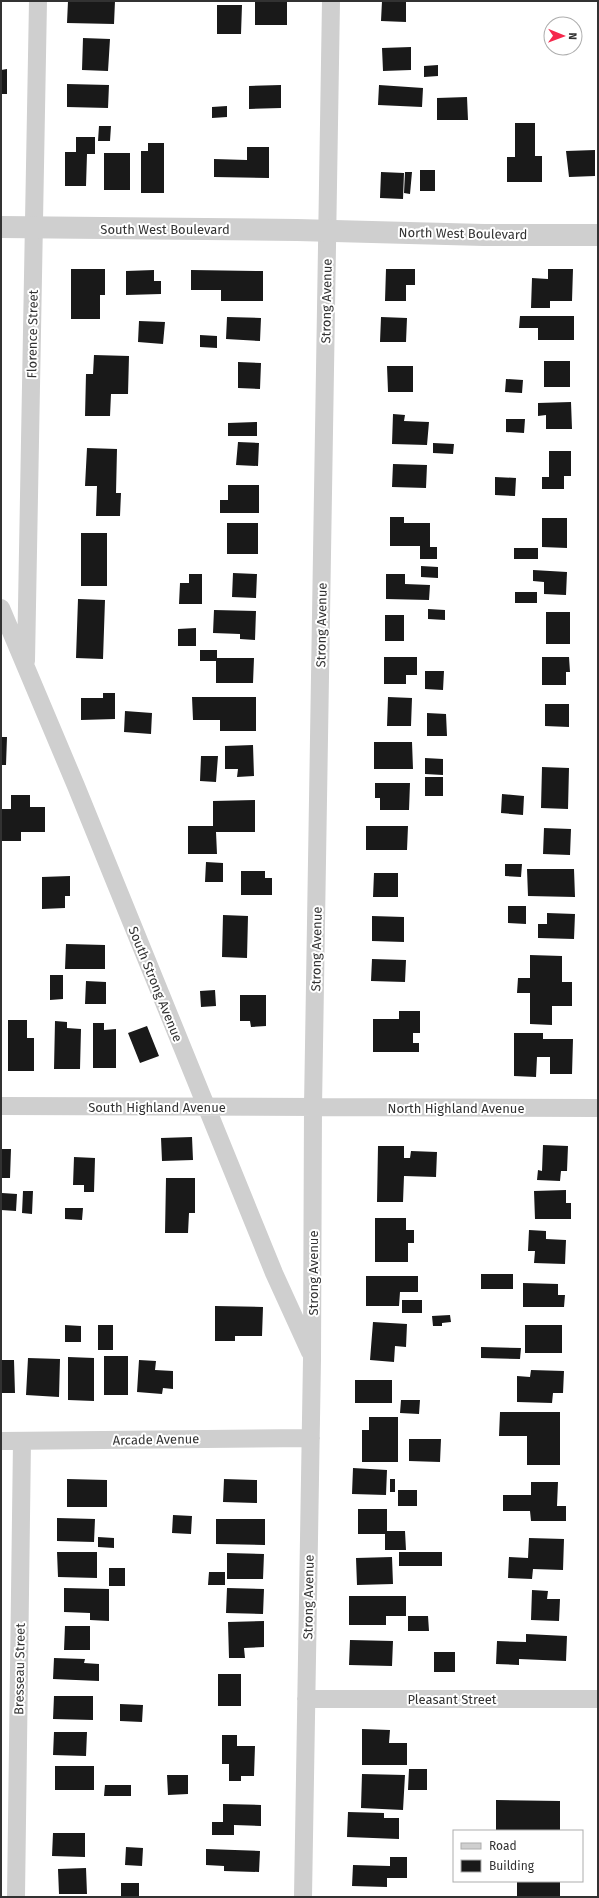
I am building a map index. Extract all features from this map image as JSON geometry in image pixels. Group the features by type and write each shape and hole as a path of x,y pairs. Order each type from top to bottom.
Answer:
{"street":[{"name":"Florence Street","path":"26,668 38,1"},
{"name":"Strong Avenue","path":"303,1897 312,1359 313,1107 331,1"},
{"name":"South West Boulevard","path":"1,228 328,231"},
{"name":"North West Boulevard","path":"328,231 484,235 598,235"},
{"name":"South Strong Avenue","path":"1,608 76,786 274,1273 312,1359"},
{"name":"South Highland Avenue","path":"1,1106 313,1107"},
{"name":"North Highland Avenue","path":"313,1107 598,1108"},
{"name":"Arcade Avenue","path":"1,1440 311,1438"},
{"name":"Bresseau Street","path":"16,1897 22,1441"},
{"name":"Pleasant Street","path":"306,1699 598,1700"}],"building":[{"path":"68,1 115,1 114,24 67,23"},
{"path":"382,1 406,1 406,22 381,21"},
{"path":"255,2 287,2 287,25 255,25"},
{"path":"217,5 242,5 241,34 217,34"},
{"path":"83,38 110,39 108,71 82,70"},
{"path":"411,47 411,70 383,71 382,48"},
{"path":"438,65 438,76 424,77 424,66"},
{"path":"7,69 7,94 1,94 1,70"},
{"path":"67,84 109,85 108,108 67,107"},
{"path":"281,85 281,108 249,109 249,86"},
{"path":"379,85 423,88 422,107 378,105"},
{"path":"467,97 468,120 437,120 437,98"},
{"path":"227,106 227,117 212,118 212,107"},
{"path":"515,123 535,123 535,156 542,156 542,182 507,182 507,157 515,157"},
{"path":"99,126 111,126 110,141 98,141"},
{"path":"76,137 95,137 95,154 87,154 86,186 65,186 65,152 76,152"},
{"path":"148,143 164,143 164,193 141,193 141,151 148,151"},
{"path":"247,147 269,147 269,178 214,177 214,159 247,160"},
{"path":"595,150 595,176 569,177 566,151"},
{"path":"104,153 130,153 130,190 104,190"},
{"path":"420,170 435,170 435,191 420,191"},
{"path":"381,172 404,173 403,199 380,198"},
{"path":"405,172 412,172 410,194 404,193"},
{"path":"71,269 105,269 105,295 100,295 100,319 71,319"},
{"path":"386,269 415,269 415,285 406,285 406,301 385,301"},
{"path":"548,269 573,269 572,301 550,301 550,308 531,308 532,278 548,279"},
{"path":"154,270 154,281 161,281 161,294 126,295 126,271"},
{"path":"191,270 263,271 263,301 221,301 221,290 191,290"},
{"path":"520,316 574,316 574,340 538,340 538,328 519,328"},
{"path":"227,317 261,318 260,341 226,339"},
{"path":"381,317 407,318 406,342 380,342"},
{"path":"139,321 165,322 163,344 138,342"},
{"path":"200,335 217,336 217,348 200,347"},
{"path":"94,355 129,356 128,394 111,394 110,416 85,416 86,374 93,374"},
{"path":"544,361 570,361 570,387 544,387"},
{"path":"238,362 261,363 260,389 238,388"},
{"path":"387,366 413,366 413,392 388,392"},
{"path":"506,379 523,380 522,393 505,392"},
{"path":"571,402 572,429 546,429 546,415 538,416 538,403"},
{"path":"393,414 405,415 404,421 429,422 427,445 392,444"},
{"path":"506,419 525,419 524,433 506,432"},
{"path":"257,422 257,436 228,436 228,423"},
{"path":"238,442 259,443 258,466 236,465"},
{"path":"433,443 454,444 453,454 433,453"},
{"path":"87,448 117,449 116,493 121,493 120,516 96,516 97,486 85,486"},
{"path":"549,451 571,451 571,476 564,476 564,489 542,489 542,477 549,477"},
{"path":"393,464 427,465 426,488 392,487"},
{"path":"495,477 516,478 515,496 495,495"},
{"path":"228,485 259,485 259,513 220,513 220,500 228,500"},
{"path":"390,517 404,517 404,523 430,523 430,547 437,547 437,559 420,559 420,546 390,546"},
{"path":"542,518 567,518 567,548 542,547"},
{"path":"227,523 258,523 258,554 227,554"},
{"path":"81,533 107,533 107,586 81,586"},
{"path":"514,548 538,548 538,559 514,559"},
{"path":"421,566 438,567 438,578 421,577"},
{"path":"533,570 567,572 566,595 544,594 544,582 533,581"},
{"path":"233,573 257,574 256,598 232,597"},
{"path":"189,574 202,574 202,604 179,604 180,583 189,583"},
{"path":"386,574 405,574 405,584 430,585 429,600 386,599"},
{"path":"515,592 537,592 537,603 515,603"},
{"path":"78,599 105,600 103,659 76,658"},
{"path":"428,609 445,610 445,620 428,619"},
{"path":"214,610 256,611 255,640 240,639 240,634 213,633"},
{"path":"546,612 570,612 570,644 546,644"},
{"path":"385,615 404,615 404,641 385,641"},
{"path":"196,628 196,646 178,646 178,629"},
{"path":"200,650 217,650 217,658 254,658 253,683 216,683 216,661 200,661"},
{"path":"384,657 417,657 417,675 406,675 406,684 384,684"},
{"path":"542,657 569,657 570,672 566,672 566,685 542,685"},
{"path":"425,671 444,671 443,690 425,689"},
{"path":"103,693 115,693 115,719 81,720 81,698 103,698"},
{"path":"192,697 256,697 256,731 220,731 220,720 193,720"},
{"path":"388,697 412,698 411,726 387,726"},
{"path":"545,704 569,704 569,727 545,726"},
{"path":"125,711 152,713 151,734 124,732"},
{"path":"427,713 446,714 447,736 427,736"},
{"path":"1,737 7,737 6,765 1,765"},
{"path":"374,742 412,742 413,769 374,769"},
{"path":"253,745 254,776 237,777 238,769 225,769 225,746"},
{"path":"201,756 218,756 216,782 200,781"},
{"path":"425,758 443,759 443,775 425,774"},
{"path":"542,767 569,768 568,809 541,808"},
{"path":"425,777 443,777 443,796 425,796"},
{"path":"375,783 410,783 409,810 380,810 380,798 375,798"},
{"path":"502,794 524,796 523,815 501,813"},
{"path":"11,795 30,795 30,807 45,807 45,832 21,832 21,841 1,841 1,809 11,809"},
{"path":"255,800 255,832 216,832 217,854 188,854 188,826 213,826 213,801"},
{"path":"366,826 408,826 407,850 366,850"},
{"path":"544,828 571,829 570,855 543,854"},
{"path":"206,862 223,863 223,882 205,882"},
{"path":"505,864 522,864 521,877 505,876"},
{"path":"527,869 574,869 575,897 528,896"},
{"path":"241,871 265,871 265,878 272,878 272,895 241,895"},
{"path":"374,873 398,873 398,897 373,897"},
{"path":"70,876 70,896 65,896 65,908 42,909 42,877"},
{"path":"508,906 526,906 526,924 508,923"},
{"path":"547,913 575,914 574,939 538,938 538,924 547,924"},
{"path":"223,915 248,916 247,958 222,957"},
{"path":"372,916 404,917 404,942 372,941"},
{"path":"66,944 105,945 105,969 65,969"},
{"path":"530,955 562,956 562,982 572,982 572,1006 552,1006 552,1025 530,1024 530,993 517,993 518,978 530,978"},
{"path":"372,959 406,960 405,982 371,981"},
{"path":"50,975 63,975 63,999 50,1000"},
{"path":"86,981 106,982 106,1004 85,1004"},
{"path":"215,990 216,1006 201,1007 200,991"},
{"path":"240,995 266,995 266,1026 251,1027 250,1021 240,1021"},
{"path":"399,1011 420,1011 420,1033 413,1033 413,1043 419,1043 419,1052 373,1052 373,1019 399,1019"},
{"path":"8,1020 27,1020 27,1038 34,1038 34,1071 8,1071"},
{"path":"55,1021 67,1022 67,1028 81,1029 80,1069 54,1069"},
{"path":"93,1023 104,1023 104,1030 116,1029 116,1068 93,1068"},
{"path":"147,1026 159,1056 140,1063 128,1033"},
{"path":"514,1033 543,1033 543,1039 573,1039 572,1074 550,1074 550,1057 537,1057 536,1077 514,1076"},
{"path":"192,1137 193,1160 162,1161 161,1138"},
{"path":"543,1145 568,1146 567,1171 561,1171 560,1181 537,1180 538,1170 542,1171"},
{"path":"378,1146 404,1146 404,1158 410,1158 411,1151 437,1152 436,1177 404,1176 403,1202 377,1202"},
{"path":"1,1149 11,1149 10,1178 1,1178"},
{"path":"74,1157 95,1158 94,1192 84,1192 84,1185 73,1185"},
{"path":"166,1178 195,1178 195,1213 189,1213 188,1233 165,1233"},
{"path":"566,1190 566,1203 571,1203 571,1219 535,1219 534,1191"},
{"path":"23,1191 33,1191 32,1214 22,1213"},
{"path":"2,1193 17,1194 16,1211 1,1210"},
{"path":"65,1208 83,1208 82,1220 65,1219"},
{"path":"375,1218 406,1218 406,1230 414,1230 414,1243 408,1243 408,1262 375,1262"},
{"path":"529,1230 546,1231 546,1239 566,1240 565,1264 534,1263 535,1251 528,1251"},
{"path":"481,1274 513,1274 513,1289 481,1289"},
{"path":"366,1276 418,1276 418,1292 400,1292 399,1306 366,1306"},
{"path":"523,1283 558,1284 558,1295 565,1295 564,1307 523,1307"},
{"path":"402,1300 422,1300 422,1313 402,1313"},
{"path":"215,1306 263,1307 262,1336 235,1336 235,1341 215,1341"},
{"path":"450,1315 451,1322 442,1323 442,1326 433,1326 432,1316"},
{"path":"373,1322 407,1324 406,1347 395,1346 394,1362 370,1360"},
{"path":"65,1325 81,1326 81,1342 65,1342"},
{"path":"98,1325 113,1325 113,1350 98,1350"},
{"path":"525,1325 562,1325 562,1353 525,1353"},
{"path":"481,1347 521,1348 520,1359 481,1358"},
{"path":"104,1356 128,1356 128,1395 104,1395"},
{"path":"68,1357 94,1358 94,1401 68,1400"},
{"path":"28,1358 60,1359 59,1397 26,1395"},
{"path":"1,1360 14,1360 15,1393 1,1393"},
{"path":"139,1360 156,1361 155,1370 173,1371 173,1389 163,1388 162,1394 137,1392"},
{"path":"531,1370 564,1371 563,1393 553,1393 552,1403 517,1402 517,1376 530,1377"},
{"path":"355,1380 392,1380 392,1403 355,1403"},
{"path":"401,1400 420,1400 419,1414 400,1413"},
{"path":"500,1412 560,1412 560,1465 527,1465 527,1436 499,1436"},
{"path":"369,1417 398,1417 398,1462 362,1462 362,1430 369,1430"},
{"path":"409,1439 441,1439 440,1462 409,1461"},
{"path":"353,1468 387,1470 386,1495 352,1494"},
{"path":"67,1479 107,1480 107,1507 67,1507"},
{"path":"224,1479 257,1480 257,1503 223,1502"},
{"path":"390,1479 395,1479 395,1492 390,1492"},
{"path":"531,1482 558,1482 557,1506 566,1506 566,1521 531,1521 530,1511 503,1511 503,1495 531,1495"},
{"path":"398,1490 417,1490 417,1506 398,1506"},
{"path":"358,1509 387,1509 387,1531 405,1531 406,1550 385,1550 385,1534 358,1534"},
{"path":"173,1515 192,1516 191,1534 172,1533"},
{"path":"57,1518 95,1519 94,1542 57,1541"},
{"path":"216,1519 265,1519 265,1545 216,1544"},
{"path":"98,1537 114,1538 114,1548 98,1547"},
{"path":"529,1538 564,1539 563,1570 533,1569 532,1579 508,1578 509,1557 528,1558"},
{"path":"57,1552 97,1552 97,1578 58,1577"},
{"path":"399,1552 442,1552 442,1566 399,1566"},
{"path":"227,1553 264,1554 263,1579 227,1579"},
{"path":"392,1557 393,1584 357,1585 356,1558"},
{"path":"109,1568 125,1568 125,1586 109,1586"},
{"path":"209,1572 225,1572 225,1585 208,1585"},
{"path":"64,1588 109,1589 109,1621 90,1620 90,1613 64,1612"},
{"path":"227,1588 264,1589 263,1614 226,1613"},
{"path":"532,1590 548,1591 547,1599 560,1599 559,1621 531,1620"},
{"path":"349,1596 406,1596 406,1616 386,1616 386,1625 349,1625"},
{"path":"408,1616 428,1616 429,1631 408,1631"},
{"path":"264,1621 264,1647 244,1648 245,1658 229,1658 228,1622"},
{"path":"65,1626 90,1626 90,1650 64,1650"},
{"path":"526,1634 567,1636 566,1661 519,1659 519,1665 496,1664 497,1641 526,1642"},
{"path":"350,1640 393,1641 392,1666 349,1665"},
{"path":"434,1652 455,1652 455,1672 434,1672"},
{"path":"54,1658 85,1659 84,1663 99,1664 99,1681 53,1679"},
{"path":"218,1674 241,1674 241,1706 218,1706"},
{"path":"54,1696 93,1696 93,1720 53,1719"},
{"path":"120,1704 143,1705 142,1722 120,1721"},
{"path":"362,1729 390,1730 389,1743 407,1743 407,1765 362,1765"},
{"path":"54,1732 87,1732 86,1756 53,1755"},
{"path":"222,1735 237,1735 237,1746 255,1746 254,1776 241,1776 241,1781 229,1781 229,1764 222,1764"},
{"path":"55,1766 94,1766 94,1790 55,1790"},
{"path":"409,1769 427,1769 427,1790 408,1790"},
{"path":"362,1774 405,1775 403,1810 361,1808"},
{"path":"167,1775 188,1775 188,1794 168,1795"},
{"path":"105,1785 131,1785 131,1796 104,1796"},
{"path":"496,1800 560,1801 560,1830 496,1830"},
{"path":"223,1804 261,1805 261,1826 234,1825 234,1835 212,1835 212,1822 223,1822"},
{"path":"348,1812 384,1813 384,1818 399,1818 399,1839 347,1837"},
{"path":"53,1833 85,1833 85,1857 52,1856"},
{"path":"126,1847 143,1848 142,1866 125,1865"},
{"path":"206,1849 260,1851 259,1872 224,1871 224,1866 206,1865"},
{"path":"390,1857 407,1857 407,1878 387,1878 387,1887 352,1886 353,1865 390,1866"},
{"path":"86,1868 87,1894 59,1894 58,1869"},
{"path":"517,1882 560,1882 560,1897 517,1897"},
{"path":"121,1883 139,1883 139,1897 121,1897"}]}
